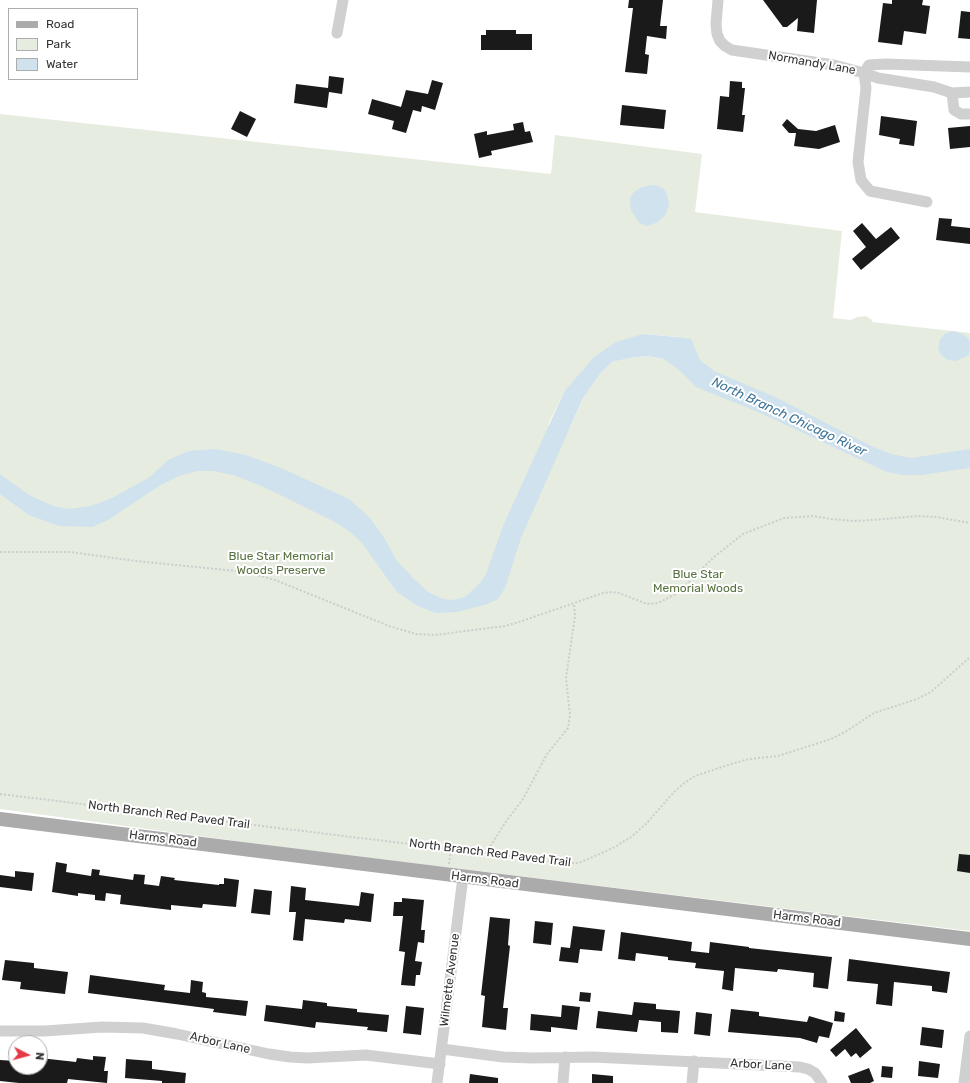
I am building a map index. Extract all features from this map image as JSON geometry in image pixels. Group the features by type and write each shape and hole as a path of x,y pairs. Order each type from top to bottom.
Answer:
{"main road":[{"name":"Harms Road","path":"0,819 970,939"}],"street":[{"path":"337,33 342,0"},
{"name":"Normandy Lane","path":"718,0 716,24 717,34 720,41 732,50 834,65 864,73 866,88 858,162 861,180 870,191 928,202"},
{"path":"970,67 893,64 869,65 864,73 878,78 934,87 952,93 970,92"},
{"path":"952,93 954,110 961,114 970,114"},
{"name":"Wilmette Avenue","path":"437,1083 463,877"},
{"name":"Arbor Lane","path":"0,1031 38,1031 102,1026 143,1028 283,1056 307,1058 366,1055 440,1064"},
{"path":"964,1083 970,1036"},
{"name":"Arbor Lane","path":"442,1048 503,1057 593,1057 800,1067 815,1073 822,1083"},
{"path":"563,1083 564,1057"},
{"path":"692,1083 694,1061"}],"path":[{"path":"0,552 70,552 136,561 246,572 275,580 389,626 435,636 505,626 603,593 619,593 647,604 658,603 678,593 714,557 743,534 784,518 812,516 854,521 936,516 970,523"},
{"path":"486,853 523,799 547,754 568,728 570,715 566,678 575,616 574,603"},
{"name":"North Branch Red Paved Trail","path":"0,794 565,863 579,863 613,848 631,837 646,824 674,792 695,776 731,764 755,758 778,756 831,740 874,713 921,697 931,692 970,657"},
{"path":"448,868 451,849"}],"green space":[{"name":"Blue Star Memorial Woods Preserve","path":"0,114 551,174 555,135 702,154 695,212 842,231 833,318 851,320 857,317 866,316 872,320 872,322 970,333 970,931 281,847 0,809","holes":["643,334 680,337 664,359 648,356 612,362 600,374 583,398 570,428 548,425 564,392"]}],"water":[{"path":"653,185 664,189 669,204 666,214 658,222 647,226 639,223 631,210 630,198 634,192 642,187"},
{"path":"954,331 968,338 970,342 969,355 956,361 948,360 941,355 938,348 940,339 946,333"},
{"name":"North Branch Chicago River","path":"643,334 691,339 700,360 714,371 775,397 873,447 891,454 911,458 970,449 970,468 921,475 903,475 887,472 758,412 696,387 679,370 664,359 648,356 612,362 600,374 583,398 521,538 505,588 498,599 487,604 457,612 436,613 418,606 397,592 362,543 349,531 333,521 264,487 233,475 213,471 197,471 179,476 159,486 108,520 92,527 59,526 29,515 0,494 0,474 29,495 53,506 69,509 91,506 112,498 150,477 168,460 189,451 215,449 246,455 281,468 349,499 369,517 383,536 397,561 415,580 428,592 443,599 454,600 465,597 480,583 486,574 503,526 564,392 593,358 616,342"}],"building":[{"path":"629,0 663,0 660,26 667,26 666,39 647,36 645,54 649,55 647,74 625,72 633,8 628,8"},
{"path":"763,0 817,0 814,33 797,31 798,18 787,27 783,27"},
{"path":"892,0 923,0 922,5 930,6 926,34 904,31 902,45 878,42 883,3 892,4"},
{"path":"961,11 970,12 970,39 958,38"},
{"path":"486,30 516,30 516,34 532,34 532,50 481,50 481,35 486,35"},
{"path":"329,76 344,78 342,94 329,92 327,108 294,103 296,84 328,88"},
{"path":"432,80 443,83 435,110 422,106 421,112 413,110 406,133 392,129 394,121 368,114 372,99 401,107 406,90 428,94"},
{"path":"730,81 742,82 742,88 745,88 742,115 745,115 743,132 717,129 720,96 729,97"},
{"path":"622,105 666,110 664,129 620,125"},
{"path":"240,111 256,119 247,137 231,129"},
{"path":"881,116 917,121 914,146 899,144 900,139 879,135"},
{"path":"787,119 798,129 816,131 835,125 840,142 819,149 794,146 796,133 789,133 782,125"},
{"path":"523,122 525,132 530,131 533,142 491,151 492,155 479,158 474,134 487,131 487,135 514,130 513,124"},
{"path":"970,126 970,147 950,149 948,128"},
{"path":"939,218 952,219 951,226 970,228 970,244 936,240"},
{"path":"862,223 876,239 891,227 900,238 861,270 852,259 866,247 853,231"},
{"path":"959,854 970,855 970,873 957,871"},
{"path":"56,862 67,864 66,872 91,876 92,869 100,870 99,875 133,880 134,874 145,875 144,884 159,886 161,876 175,878 174,880 219,885 224,884 224,878 239,880 236,907 203,904 202,908 171,905 171,910 120,904 121,895 106,893 105,901 95,900 95,895 78,893 78,896 52,892"},
{"path":"15,871 34,873 32,891 0,887 0,875 15,877"},
{"path":"291,886 306,888 305,900 359,906 361,892 374,894 371,922 345,919 344,923 305,919 303,941 293,940 296,912 289,912"},
{"path":"254,889 272,891 270,915 251,913"},
{"path":"402,898 424,900 421,930 425,930 424,943 418,942 415,961 422,962 420,975 416,975 415,986 401,985 405,952 399,951 403,916 393,916 394,902 402,902"},
{"path":"490,917 510,919 508,945 510,946 503,1008 508,1008 506,1030 482,1027 485,996 481,995"},
{"path":"535,921 553,923 551,945 533,943"},
{"path":"573,926 605,930 602,951 580,949 578,963 559,961 561,947 570,948"},
{"path":"621,932 692,942 691,951 709,953 710,942 832,957 828,989 813,987 814,973 778,969 777,972 735,968 733,991 722,989 724,971 695,968 696,963 668,960 668,957 636,953 635,961 618,959"},
{"path":"849,959 950,972 947,993 932,991 932,986 894,982 892,1006 876,1004 878,984 847,981"},
{"path":"5,960 34,963 34,968 68,972 65,994 20,989 21,982 2,980"},
{"path":"90,975 165,985 164,990 190,993 191,980 203,982 202,992 206,993 206,997 248,1001 246,1016 213,1012 214,1009 88,993"},
{"path":"580,992 591,993 590,1002 579,1001"},
{"path":"303,1000 327,1003 327,1006 357,1009 357,1012 389,1015 387,1032 367,1030 368,1027 316,1022 315,1028 264,1021 266,1005 302,1009"},
{"path":"634,1002 656,1004 656,1009 680,1011 678,1033 661,1032 661,1022 639,1020 637,1032 596,1028 598,1011 632,1015"},
{"path":"562,1005 580,1007 577,1030 551,1027 551,1032 530,1030 531,1014 561,1017"},
{"path":"406,1006 424,1008 421,1035 403,1033"},
{"path":"731,1009 759,1012 759,1016 807,1022 809,1016 833,1023 829,1038 819,1036 817,1043 800,1038 728,1032"},
{"path":"835,1011 845,1013 844,1022 834,1021"},
{"path":"696,1012 712,1014 710,1036 694,1034"},
{"path":"922,1027 944,1030 942,1048 920,1045"},
{"path":"856,1028 872,1048 860,1058 856,1053 851,1057 845,1049 836,1057 830,1050"},
{"path":"93,1056 106,1057 104,1071 108,1071 107,1083 68,1079 67,1083 19,1083 0,1081 0,1060 8,1060 8,1075 48,1075 48,1059 76,1062 77,1058 93,1060"},
{"path":"126,1059 152,1061 152,1069 186,1073 185,1083 162,1083 162,1081 125,1078"},
{"path":"919,1061 940,1064 938,1078 918,1076"},
{"path":"882,1066 893,1067 892,1078 881,1077"},
{"path":"869,1068 874,1081 870,1083 851,1083 848,1076"},
{"path":"470,1074 498,1078 498,1083 469,1083"},
{"path":"592,1074 613,1076 613,1083 592,1083"}],"park label":[{"name":"Blue Star Memorial Woods","path":"698,582"}]}
